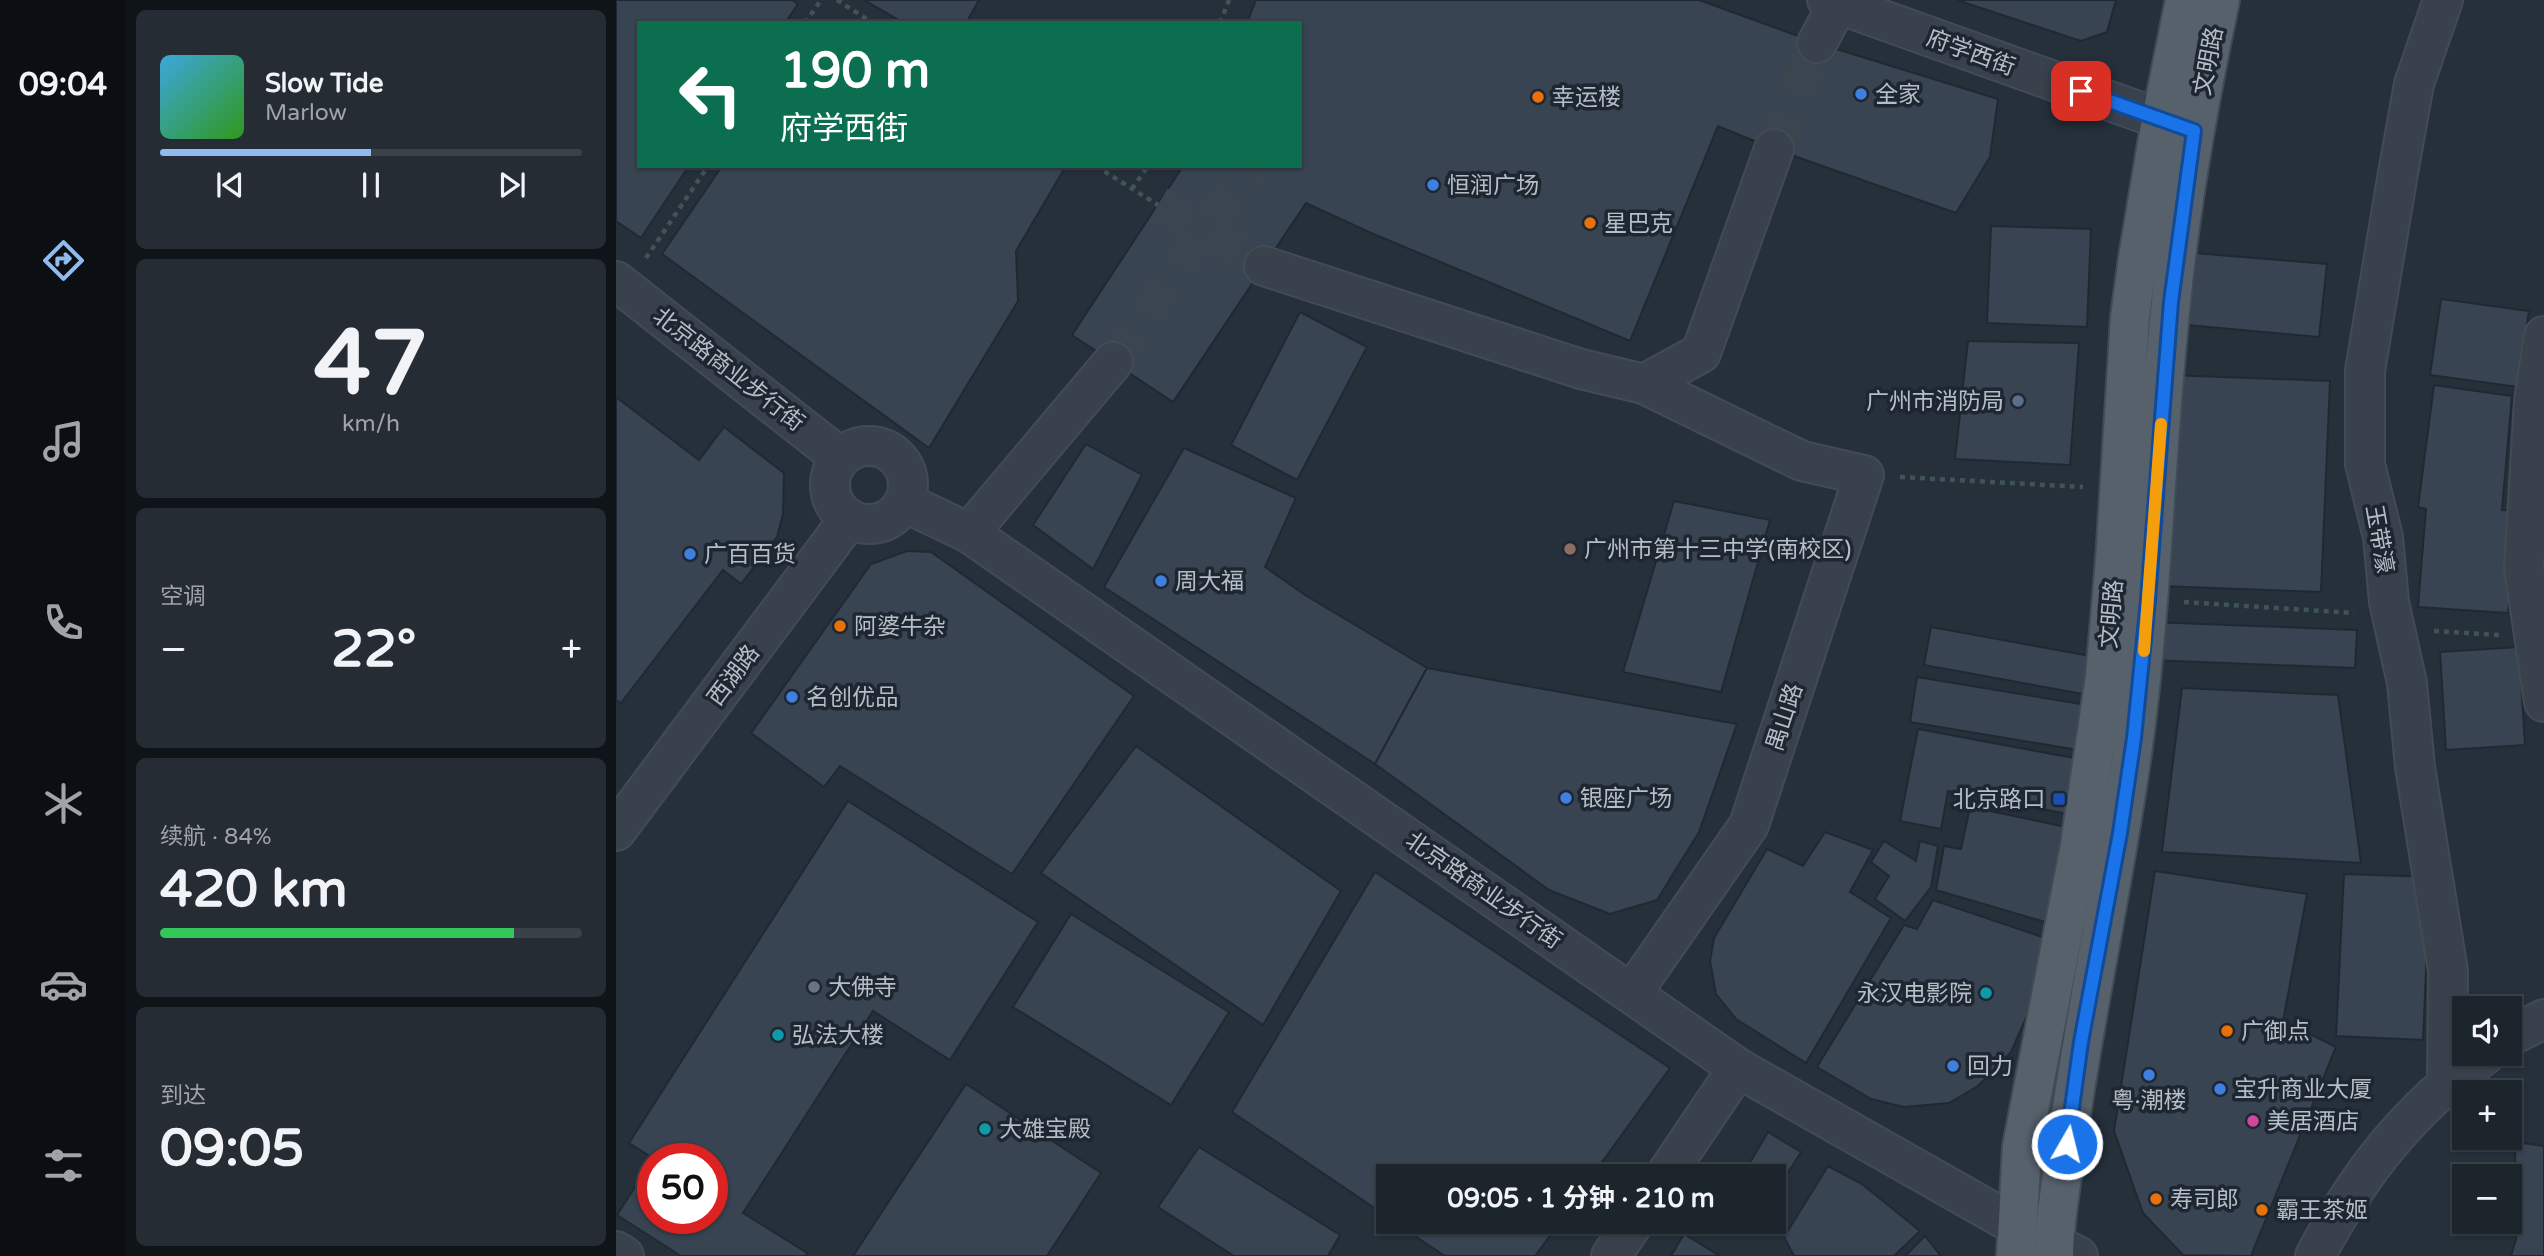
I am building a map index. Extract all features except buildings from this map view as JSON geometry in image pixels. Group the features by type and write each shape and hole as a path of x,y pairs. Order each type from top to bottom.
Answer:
{"main road":[{"name":"文明路","path":"2062,1252 2081,1042 2127,788 2148,600 2171,302 2185,0"},
{"name":"文明路","path":"2017,1241 2022,1147 2029,1101 2080,845 2097,737 2113,584 2133,294 2146,203 2178,126 2220,0"}],"street":[{"name":"玉带濠","path":"2443,0 2414,84 2365,371 2365,464 2383,537 2394,622 2407,683 2415,766 2448,971 2447,1083"},
{"name":"府学西街","path":"1832,2 2178,126"},
{"path":"1817,43 1832,2"},
{"path":"1644,384 1701,353 1774,149"},
{"path":"1264,266 1581,369 1644,384 1802,461 1864,475"},
{"name":"北京路商业步行街","path":"621,284 841,458"},
{"path":"2544,337 2534,401 2524,568 2544,702"},
{"path":"969,533 1113,362"},
{"path":"870,446 883,448 894,455 907,477 908,489 897,513 874,524 849,519 839,511 830,487 831,474 841,458 857,447 870,446"},
{"name":"禺山路","path":"1632,993 1749,825 1864,475"},
{"name":"北京路商业步行街","path":"904,502 969,533 1738,1068 2017,1241 2062,1252"},
{"name":"西湖路","path":"616,831 849,519"},
{"path":"2522,1030 2544,1019"},
{"path":"2315,1256 2334,1219 2373,1160 2447,1083 2470,1066"},
{"path":"1673,1164 1738,1068"},
{"path":"1611,1256 1626,1234"},
{"path":"616,1251 624,1256"}],"path":[{"path":"806,21 821,0"},
{"path":"837,0 870,21"},
{"path":"1221,21 1228,0"},
{"path":"621,284 707,168"},
{"path":"1099,168 1158,205"},
{"path":"1132,189 1146,168"},
{"path":"1864,475 2118,488"},
{"path":"2148,600 2394,622 2534,638"}],"tunnel":[{"path":"1774,149 1817,43"},
{"path":"1113,362 1203,231 1251,168"},
{"path":"1158,205 1264,266"}],"slow traffic":[{"path":"2144,651 2161,424"}],"place":[{"name":"全家","path":"1861,94"},
{"name":"幸运楼","path":"1538,97"},
{"name":"恒润广场","path":"1433,185"},
{"name":"星巴克","path":"1590,223"},
{"name":"广州市消防局","path":"2018,401"},
{"name":"广州市第十三中学(南校区)","path":"1570,549"},
{"name":"广百百货","path":"690,554"},
{"name":"周大福","path":"1161,581"},
{"name":"阿婆牛杂","path":"840,626"},
{"name":"名创优品","path":"792,697"},
{"name":"银座广场","path":"1566,798"},
{"name":"北京路口","path":"2059,799"},
{"name":"大佛寺","path":"814,987"},
{"name":"永汉电影院","path":"1986,993"},
{"name":"广御点","path":"2227,1031"},
{"name":"弘法大楼","path":"778,1035"},
{"name":"回力","path":"1953,1066"},
{"name":"粤·潮楼","path":"2149,1075"},
{"name":"宝升商业大厦","path":"2220,1089"},
{"name":"美居酒店","path":"2253,1121"},
{"name":"大雄宝殿","path":"985,1129"},
{"name":"寿司郎","path":"2156,1199"},
{"name":"霸王茶姬","path":"2262,1210"}],"route":[{"path":"2067,1144 2081,1042 2120,833 2134,738 2156,502 2165,357 2180,220 2194,131 2081,91"}]}
